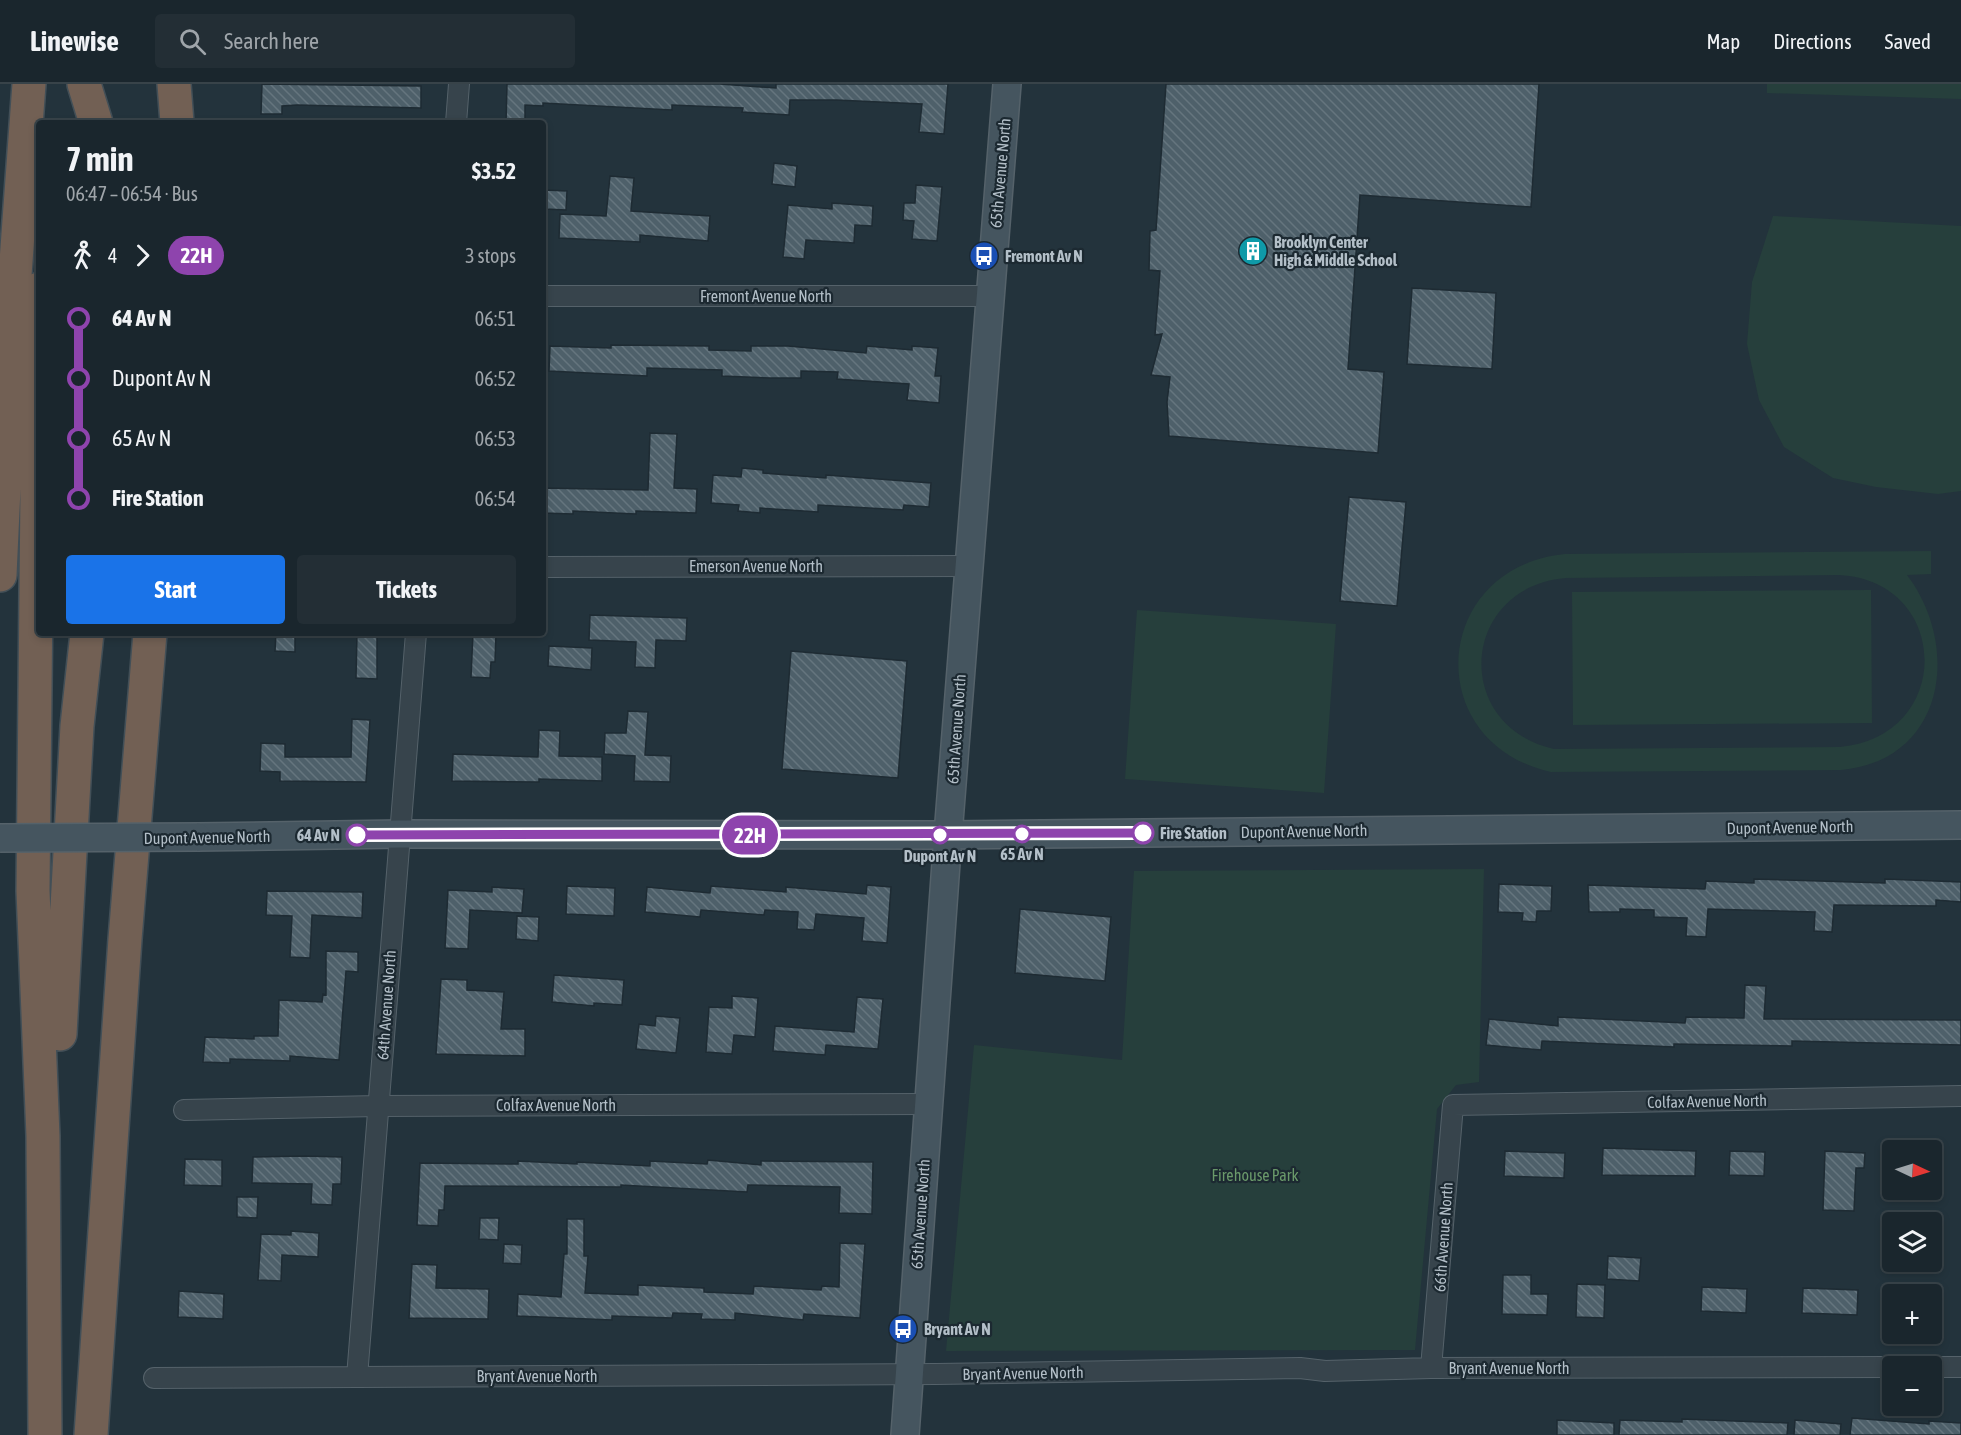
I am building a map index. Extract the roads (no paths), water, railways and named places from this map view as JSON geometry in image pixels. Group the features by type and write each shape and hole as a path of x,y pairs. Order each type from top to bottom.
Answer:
{"highway":[{"path":"0,575 12,316 29,84"},
{"path":"42,120 44,84"},
{"path":"84,84 95,120"},
{"path":"174,84 177,120"},
{"path":"36,590 33,891 43,1136 45,1435"},
{"path":"43,1136 60,1033 77,726 87,636"},
{"path":"111,1141 127,636"},
{"path":"91,1435 150,636"}],"street":[{"path":"456,120 459,84"},
{"name":"65th Avenue North","path":"908,1374 1007,84"},
{"name":"Fremont Avenue North","path":"546,296 990,296"},
{"name":"Emerson Avenue North","path":"546,567 969,566"},
{"name":"64th Avenue North","path":"357,1377 416,636"},
{"name":"Dupont Avenue North","path":"0,838 400,834 948,835 1961,825"},
{"name":"Colfax Avenue North","path":"1453,1106 1961,1096"},
{"name":"Colfax Avenue North","path":"184,1110 378,1106 928,1104"},
{"name":"66th Avenue North","path":"1431,1368 1453,1106"},
{"name":"Bryant Avenue North","path":"153,1378 908,1374 1431,1368 1882,1367"},
{"path":"1942,1367 1961,1367"},
{"path":"905,1435 908,1374"}],"place":[{"name":"Brooklyn Center High & Middle School","path":"1253,251"},
{"name":"Fremont Av N","path":"984,256"},
{"name":"Fire Station","path":"1143,833"},
{"name":"65 Av N","path":"1022,834"},
{"name":"64 Av N","path":"357,835"},
{"name":"Dupont Av N","path":"940,835"},
{"name":"Bryant Av N","path":"903,1329"}],"park label":[{"name":"Firehouse Park","path":"1255,1175"}]}
